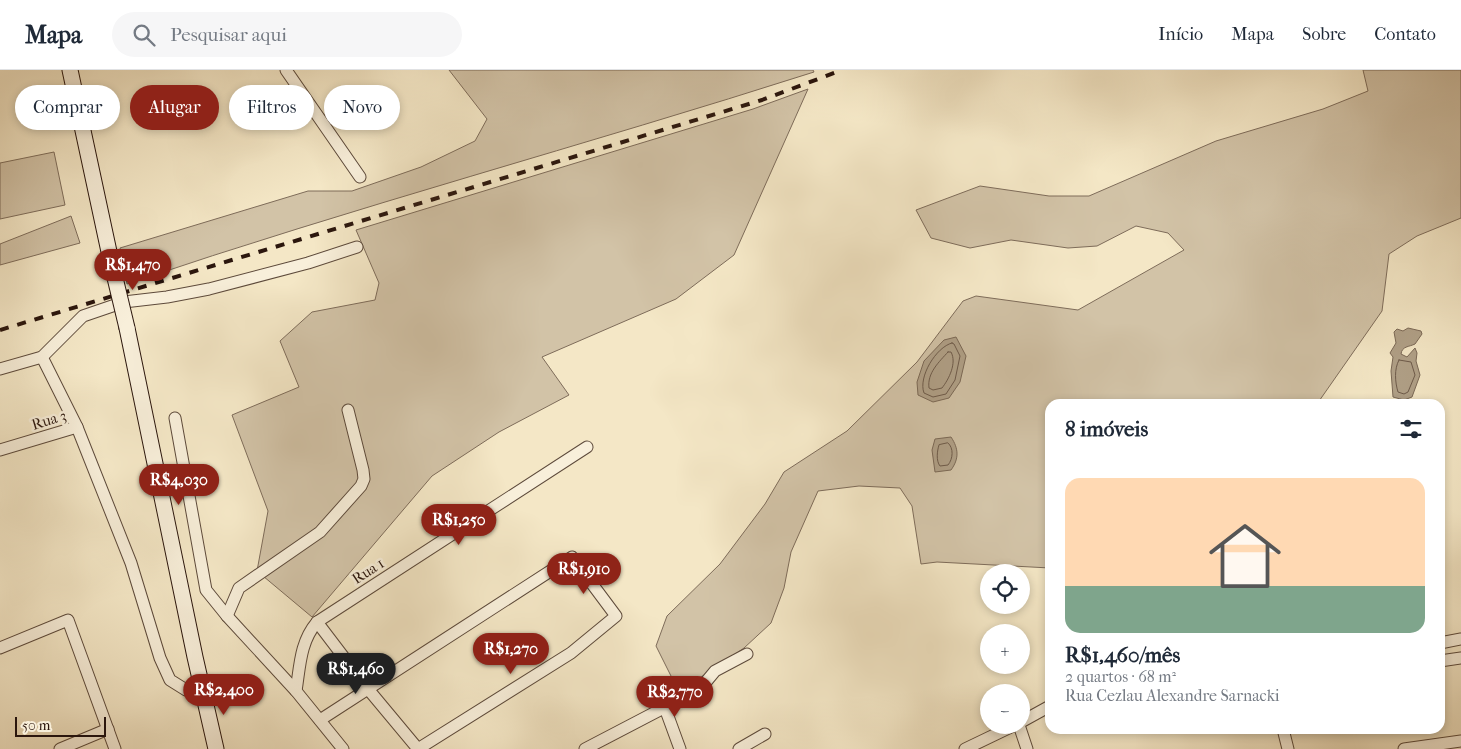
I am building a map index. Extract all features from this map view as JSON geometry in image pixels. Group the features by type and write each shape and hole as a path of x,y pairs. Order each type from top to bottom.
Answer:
{"street":[{"path":"70,70 216,749"},
{"path":"286,70 360,177"},
{"path":"0,369 42,357 83,316 124,302 167,297 209,289 308,263 357,247"},
{"path":"42,357 77,427 131,563 160,658 170,680 186,690 202,691"},
{"path":"227,616 239,588 320,532 361,486 364,479 363,470 348,410"},
{"path":"175,418 206,590 227,616 296,690 343,749"},
{"name":"Rua 3","path":"0,450 77,427"},
{"name":"Rua 1","path":"316,622 587,447"},
{"path":"296,690 303,644 316,622 368,689 418,749 571,653 616,616 572,558 368,689 320,720"},
{"path":"0,648 68,620 115,749"},
{"path":"1445,642 1461,639"},
{"path":"585,749 700,689 715,671 747,654"},
{"path":"1445,660 1461,658"},
{"path":"665,708 680,749"},
{"path":"1030,717 1045,709"},
{"path":"60,749 108,729"},
{"path":"738,749 766,734"},
{"path":"965,749 998,734"},
{"path":"1021,734 1027,749"},
{"path":"1284,734 1288,749"},
{"path":"1404,749 1461,741"}],"shaded area":[{"path":"449,70 813,70 814,72 384,202 127,284 120,248 308,191 352,191 421,167 475,141 487,119"},
{"path":"1363,70 1461,70 1461,218 1417,236 1389,254 1382,311 1320,399 1045,399 1045,568 1030,567 1030,564 937,562 921,564 912,506 900,488 859,486 818,491 791,552 784,588 771,623 744,648 679,692 656,646 667,616 720,564 765,504 784,472 847,431 917,362 963,301 976,296 1078,310 1184,250 1168,233 1136,226 1097,246 1068,248 1011,240 970,248 931,238 916,210 980,186 1049,196 1089,196 1216,141 1323,109 1368,91"},
{"path":"808,89 734,255 676,299 542,357 569,395 499,432 432,476 312,617 257,571 268,511 232,415 299,387 280,341 312,312 375,300 379,283 356,230 753,109"},
{"path":"54,152 65,205 0,219 0,163"},
{"path":"71,216 80,243 0,265 0,244"}],"water":[{"path":"1408,328 1421,331 1422,334 1415,344 1404,348 1401,354 1407,357 1415,348 1420,375 1412,397 1407,399 1393,397 1391,371 1393,357 1390,353 1396,343 1394,332 1397,329 1403,331"},
{"path":"956,337 966,356 960,382 949,398 933,402 918,395 917,382 924,361 944,340"},
{"path":"951,437 957,450 956,462 951,470 935,472 932,450 935,439"}],"railway":[{"path":"0,330 762,100 842,70"}]}
